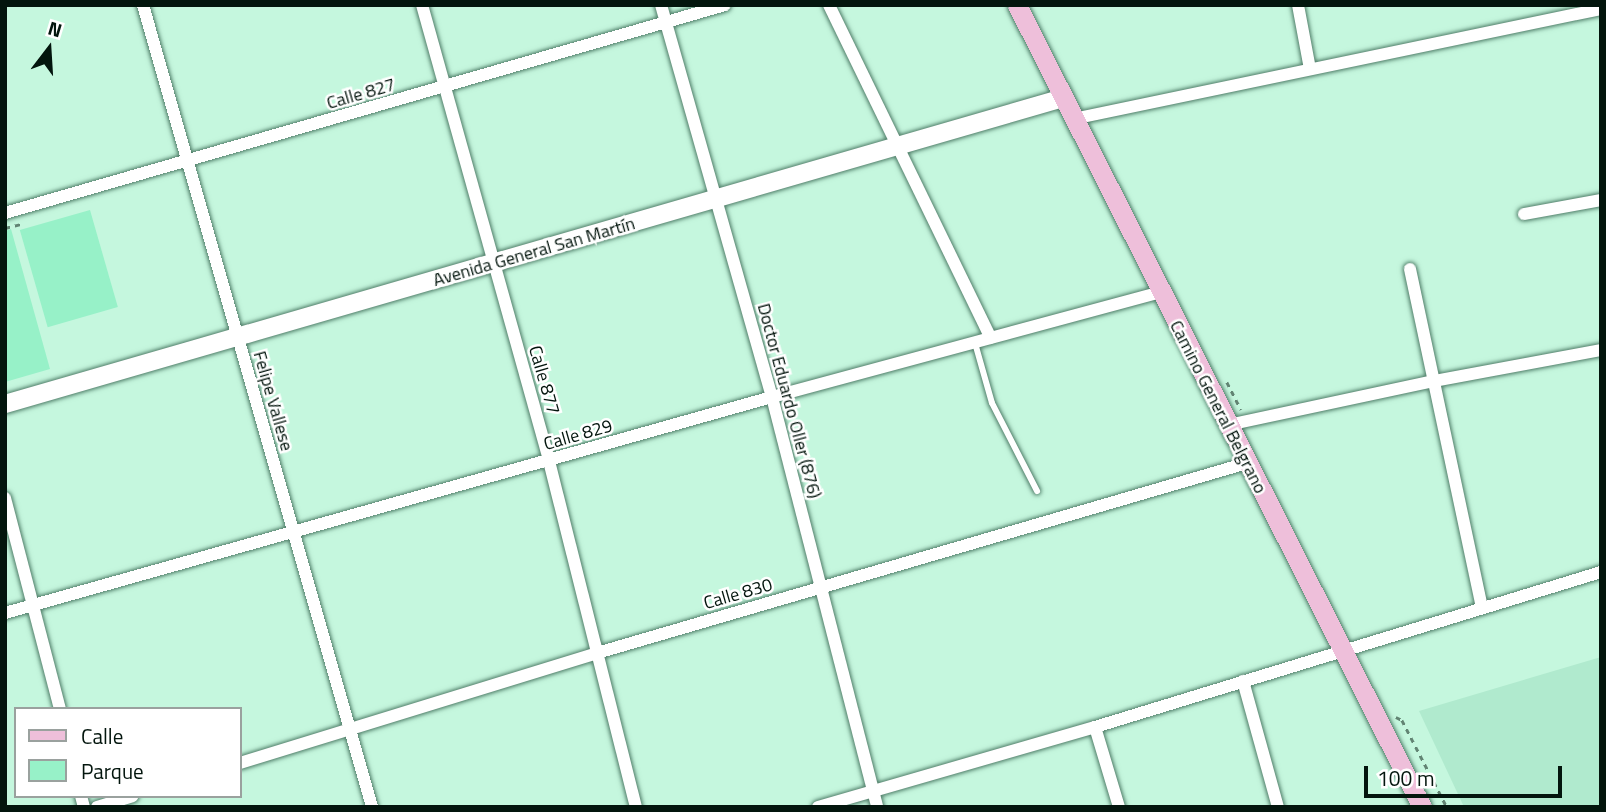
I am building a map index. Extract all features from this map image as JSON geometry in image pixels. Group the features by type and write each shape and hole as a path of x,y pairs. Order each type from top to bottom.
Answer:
{"main road":[{"name":"Camino General Belgrano","path":"1017,5 1422,807"},
{"name":"Avenida General San Martín","path":"5,404 1063,98"}],"street":[{"name":"Felipe Vallese","path":"143,5 372,807"},
{"name":"Calle 877","path":"422,5 492,264 550,461 636,807"},
{"name":"Doctor Eduardo Oller (876)","path":"661,5 772,397 877,807"},
{"name":"Calle 827","path":"5,213 725,5"},
{"path":"829,5 991,338"},
{"path":"1298,5 1310,69"},
{"path":"1073,119 1601,9"},
{"path":"1524,214 1601,200"},
{"path":"1410,269 1482,607"},
{"name":"Calle 829","path":"5,613 772,397 1160,292"},
{"path":"1228,425 1434,381 1601,350"},
{"name":"Calle 830","path":"242,762 597,653 1247,463"},
{"path":"5,498 60,707"},
{"path":"818,807 1095,727 1601,572"},
{"path":"1243,681 1278,807"},
{"path":"1095,727 1119,807"},
{"path":"97,807 126,798"}],"lane":[{"path":"975,342 992,403 1037,491"}],"path":[{"path":"5,228 21,224"}],"shaded area":[{"path":"1601,657 1601,807 1464,807 1419,711"}],"green space":[{"path":"90,210 118,307 48,327 20,230"},
{"path":"11,229 50,369 5,382 5,231"}]}
